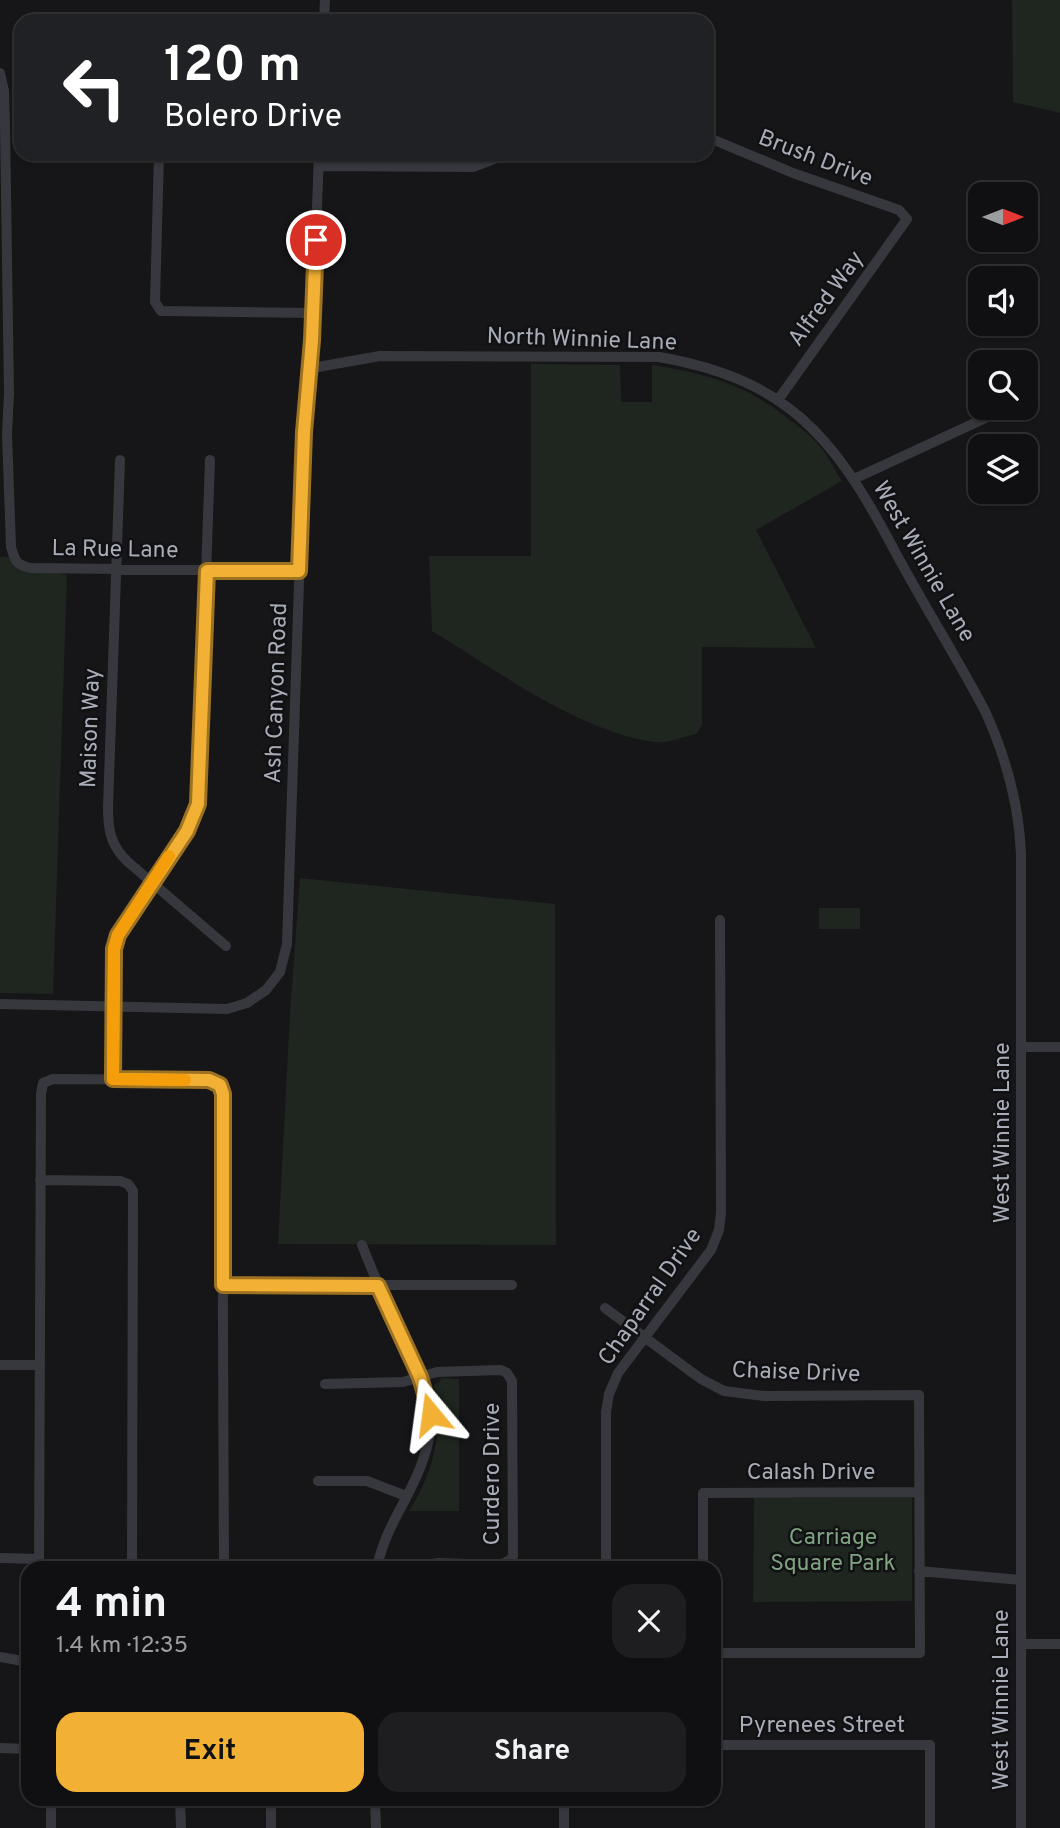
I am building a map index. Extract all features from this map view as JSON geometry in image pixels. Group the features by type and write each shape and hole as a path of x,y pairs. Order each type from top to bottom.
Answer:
{"street":[{"path":"0,73 4,91 5,125 4,457"},
{"name":"Brush Drive","path":"714,141 793,173 899,210 907,219"},
{"path":"159,161 155,302 158,309 313,313"},
{"name":"Ash Canyon Road","path":"112,1006 227,1009 255,999 276,979 285,959 304,432 313,313 319,161"},
{"path":"319,166 472,167 488,161"},
{"name":"Alfred Way","path":"778,400 907,219"},
{"name":"North Winnie Lane","path":"310,366 318,367 380,356 659,357 694,363 724,372 778,400 814,429 833,449 854,479"},
{"path":"854,479 981,420"},
{"name":"La Rue Lane","path":"4,457 11,547 15,562 20,566 115,570 299,571"},
{"name":"Maison Way","path":"120,460 108,825 110,837 119,853 226,946"},
{"path":"113,1079 113,959 118,935 187,831 198,804 210,460"},
{"name":"West Winnie Lane","path":"854,479 985,711 1000,744 1012,782 1020,832 1023,1321 1021,1828"},
{"name":"Chaparral Drive","path":"606,1561 606,1412 609,1394 618,1373 711,1250 719,1230 720,920"},
{"path":"0,1004 112,1006"},
{"path":"1022,1047 1060,1046"},
{"path":"39,1561 41,1094 43,1083 53,1079 113,1079 209,1080 220,1085 223,1094 224,1561"},
{"path":"40,1180 120,1181 128,1184 133,1191 132,1561"},
{"path":"362,1245 420,1377 431,1414 423,1461 382,1545 379,1561"},
{"path":"223,1285 512,1285"},
{"name":"Chaise Drive","path":"605,1308 701,1379 724,1391 764,1396 919,1395 919,1492"},
{"path":"0,1365 40,1365"},
{"name":"Curdero Drive","path":"420,1377 437,1372 501,1370 508,1373 512,1381 514,1549 513,1556 508,1561"},
{"path":"326,1384 403,1382 420,1377"},
{"path":"318,1481 367,1481 406,1496"},
{"path":"721,1653 920,1653 919,1492"},
{"name":"Calash Drive","path":"704,1561 704,1493 919,1492"},
{"path":"0,1558 23,1561"},
{"path":"919,1571 1020,1580"},
{"path":"1021,1644 1060,1644"},
{"path":"0,1657 21,1661"},
{"name":"Pyrenees Street","path":"721,1745 930,1745 930,1828"},
{"path":"0,1748 21,1749"},
{"path":"51,1806 51,1828"},
{"path":"180,1806 181,1828"},
{"path":"271,1806 271,1828"},
{"path":"376,1806 376,1828"},
{"path":"564,1806 564,1828"}],"green space":[{"path":"1012,0 1060,0 1060,113 1013,102"},
{"path":"531,364 620,365 621,402 652,402 652,365 725,382 758,398 807,433 825,453 842,481 756,530 816,648 702,647 702,725 696,734 654,742 596,725 538,697 432,631 429,556 531,556"},
{"path":"0,557 13,557 31,568 67,575 53,994 0,993"},
{"path":"300,878 555,904 556,1245 278,1244"},
{"path":"819,908 860,908 860,929 819,929"},
{"path":"441,1378 459,1379 459,1511 409,1511 424,1482 434,1451 438,1419 434,1386"},
{"name":"Carriage Square Park","path":"912,1497 912,1601 753,1602 754,1498"}],"slow traffic":[{"path":"169,856 118,935 114,949 113,1079 185,1080"}],"route":[{"path":"316,240 312,340 304,432 299,571 207,571 198,804 187,831 118,935 113,959 113,1079 209,1080 220,1085 223,1094 223,1285 378,1286 420,1377 431,1414"}]}
